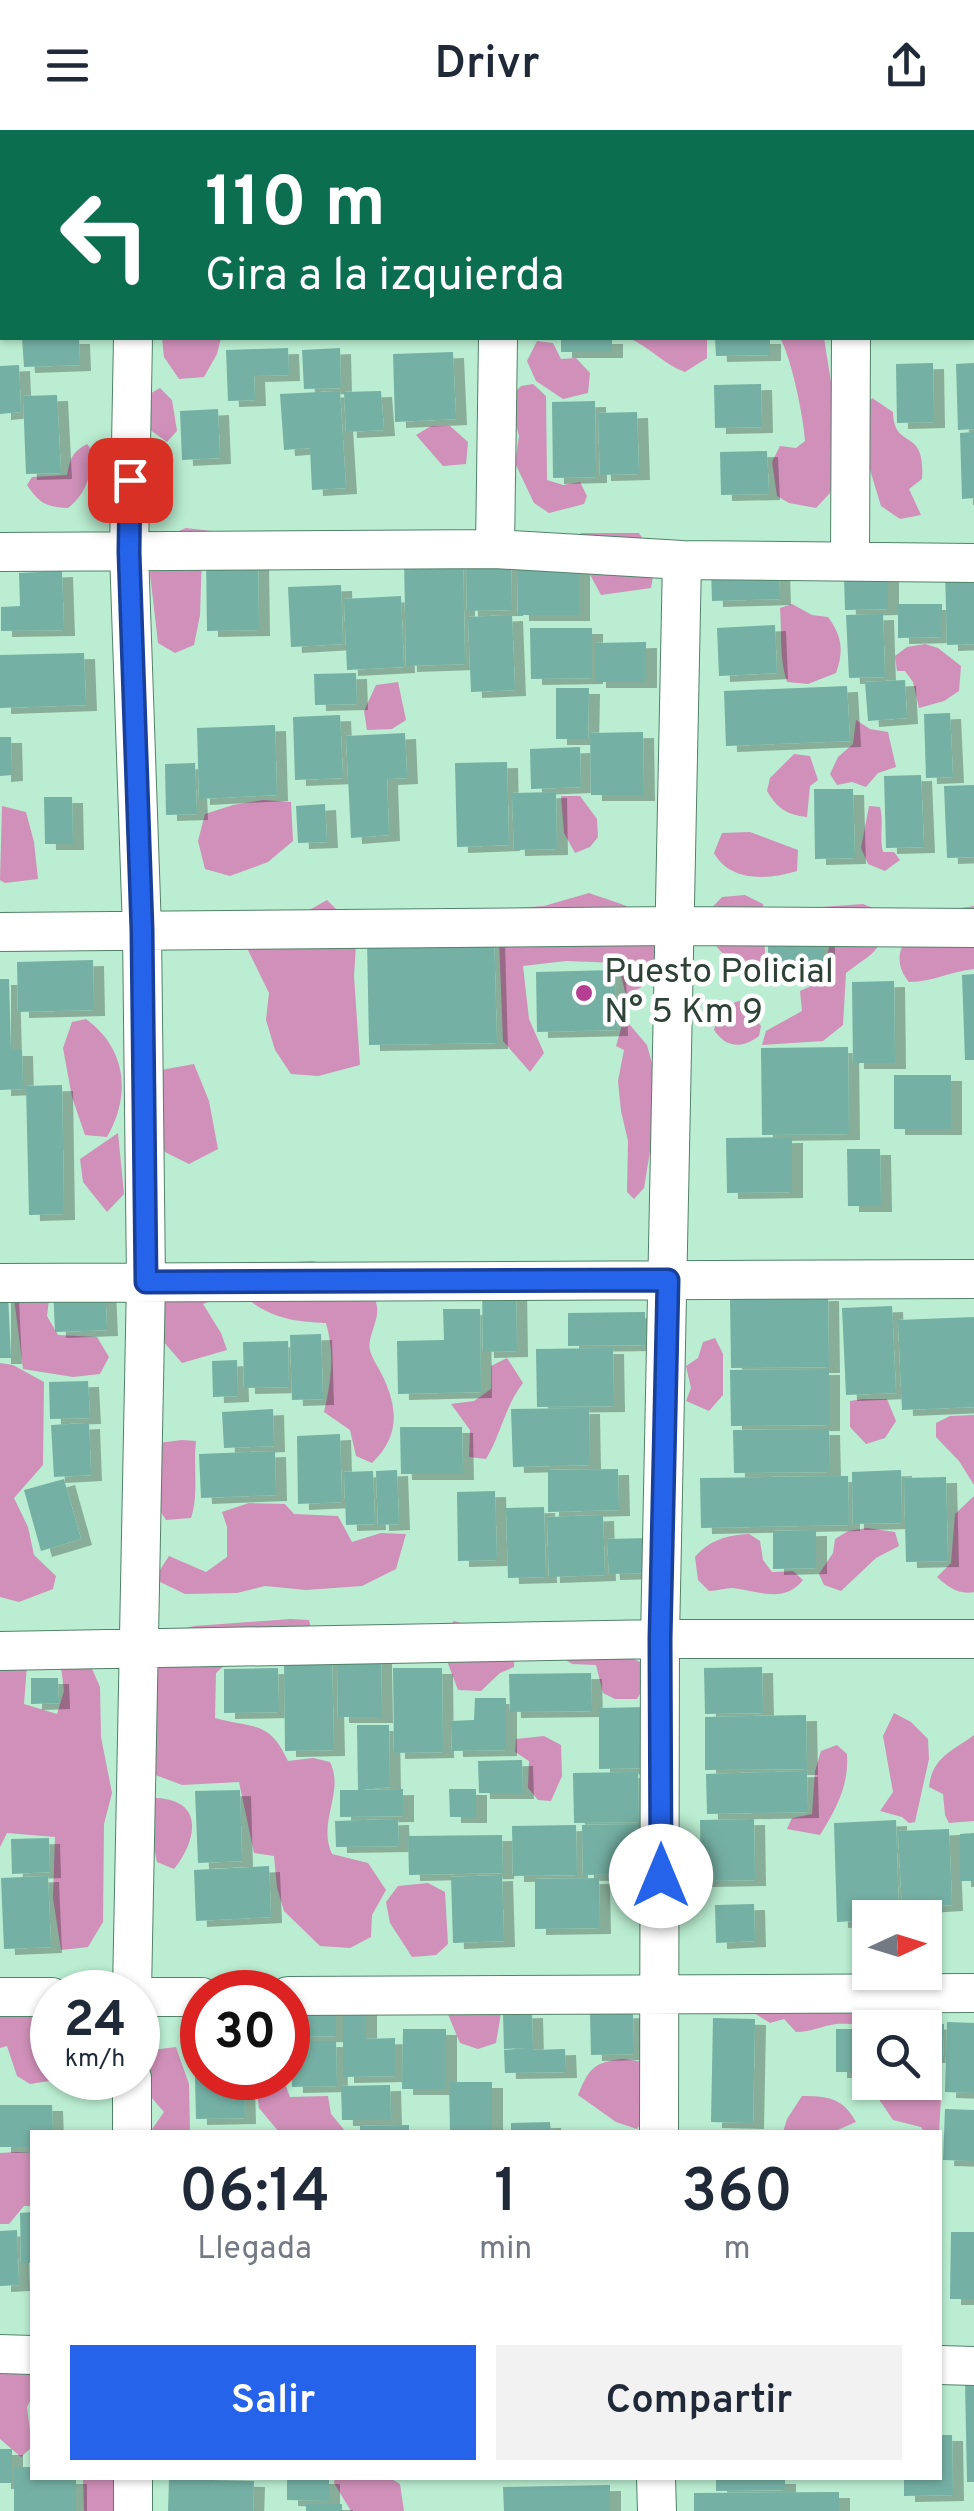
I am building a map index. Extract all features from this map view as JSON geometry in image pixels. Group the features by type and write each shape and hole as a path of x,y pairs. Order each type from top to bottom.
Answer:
{"street":[{"path":"132,340 129,552 142,930 146,1282 132,1970"},
{"path":"495,550 498,340"},
{"path":"850,560 851,340"},
{"path":"0,552 495,550 682,560 974,563"},
{"path":"659,2130 660,1639 682,560"},
{"path":"0,932 674,926 974,928"},
{"path":"0,1283 974,1279"},
{"path":"0,1651 660,1639 974,1639"},
{"path":"310,1996 974,1993"},
{"path":"0,1998 30,1997"},
{"path":"132,2100 132,2130"},
{"path":"0,2354 30,2355"},
{"path":"942,2365 974,2366"},
{"path":"133,2480 133,2511"},
{"path":"656,2480 657,2511"}],"shaded area":[{"path":"162,340 220,340 204,377 179,379 164,357"},
{"path":"633,340 707,340 707,358 685,372"},
{"path":"781,340 824,340 831,382 841,400 837,469 830,493 816,508 789,503 777,496 772,462 780,446 796,448 805,441"},
{"path":"537,341 553,343 561,359 576,358 590,373 588,393 563,399 536,381 527,361"},
{"path":"533,384 546,396 547,480 563,485 580,482 587,496 584,504 549,513 534,503 515,463 519,436 509,399 521,386"},
{"path":"160,388 172,400 177,431 167,442 149,429 146,396"},
{"path":"872,398 893,412 899,432 919,451 922,479 909,489 921,515 900,519 881,506 864,450 864,411"},
{"path":"431,426 450,426 468,442 466,464 443,466 416,435"},
{"path":"87,444 94,453 80,496 68,508 39,500 27,485 32,477 67,475 72,456"},
{"path":"186,528 220,532 226,552 202,555 200,615 194,645 175,653 158,643 150,574 152,549 165,537"},
{"path":"581,533 639,533 651,559 651,588 601,595 586,567 570,549"},
{"path":"792,604 812,615 828,617 833,624 840,644 836,673 808,684 787,682 780,608"},
{"path":"925,644 938,648 961,666 959,691 944,701 919,708 913,682 905,671 897,671 895,656 907,647"},
{"path":"398,682 406,720 392,729 367,730 364,711 376,685"},
{"path":"856,720 870,729 888,732 896,767 878,773 866,787 852,782 837,785 830,774 838,757 853,744"},
{"path":"794,754 810,756 818,780 810,786 807,817 783,810 767,791 770,778"},
{"path":"561,796 580,796 597,819 598,837 590,847 575,853 564,833"},
{"path":"263,800 291,802 293,841 268,862 230,876 205,869 198,841 205,814"},
{"path":"2,806 26,812 38,879 5,883 0,880"},
{"path":"869,806 880,807 883,852 894,852 900,860 885,871 868,864 861,848"},
{"path":"750,832 798,850 797,871 751,876 721,862 714,853 722,833"},
{"path":"589,893 626,906 648,919 655,942 650,982 626,996 618,963 566,961 523,966 529,1019 544,1053 530,1072 503,1041 499,939 488,910 544,906"},
{"path":"745,895 763,904 765,953 757,966 727,957 714,943 708,924 707,913 722,897"},
{"path":"327,900 357,930 354,976 360,1065 318,1076 291,1074 275,1050 266,1020 269,993 246,946"},
{"path":"863,904 881,911 882,935 871,955 846,973 843,1025 823,1041 762,1045 766,1031 802,1011 800,991 822,981 829,973 830,941 816,920 821,907"},
{"path":"974,906 974,969 909,982 900,963 908,936 933,915"},
{"path":"743,1000 761,1026 759,1036 740,1045 729,1043 714,1030 716,1023 727,1006"},
{"path":"624,1018 647,1045 654,1071 653,1132 644,1188 634,1199 627,1192 628,1141 618,1081 624,1050 616,1046"},
{"path":"86,1019 110,1044 121,1074 120,1105 107,1137 85,1135 72,1097 63,1048 72,1022"},
{"path":"194,1064 209,1101 218,1149 189,1164 165,1152 148,1113 161,1070"},
{"path":"118,1133 124,1194 107,1212 83,1182 80,1159"},
{"path":"311,1261 354,1277 372,1293 376,1303 370,1351 389,1391 394,1413 387,1444 372,1463 356,1456 350,1430 324,1412 331,1368 326,1323 282,1317 244,1296 220,1297 203,1304 227,1350 182,1363 161,1339 159,1303 278,1263"},
{"path":"14,1298 49,1299 47,1316 58,1335 97,1337 109,1357 100,1374 73,1377 23,1369"},
{"path":"715,1338 723,1354 723,1395 709,1411 686,1401 691,1388 686,1366 698,1358 703,1342"},
{"path":"507,1358 523,1383 486,1459 469,1457 470,1430 451,1404 474,1401 491,1389 491,1366"},
{"path":"0,1363 13,1365 44,1382 43,1465 14,1498 28,1527 34,1555 56,1576 53,1589 19,1602 0,1597"},
{"path":"887,1399 896,1421 885,1438 866,1444 850,1427 850,1401"},
{"path":"974,1415 974,1485 959,1461 936,1437 936,1423 950,1416"},
{"path":"196,1441 193,1509 191,1518 166,1520 151,1497 158,1443"},
{"path":"974,1496 974,1592 963,1592 937,1577 951,1563 955,1514"},
{"path":"249,1503 285,1504 294,1514 338,1516 352,1542 381,1533 406,1534 396,1569 362,1586 306,1590 265,1586 237,1593 185,1594 154,1579 169,1556 206,1572 227,1557 227,1527 222,1512"},
{"path":"867,1528 895,1532 899,1546 876,1558 841,1591 824,1585 819,1574 833,1553 835,1539 848,1531"},
{"path":"749,1534 760,1541 763,1560 772,1572 793,1571 803,1580 779,1594 733,1588 709,1591 698,1580 695,1557 719,1540"},
{"path":"309,1620 315,1647 230,1660 216,1673 215,1718 267,1732 288,1761 313,1758 330,1762 335,1785 327,1830 332,1854 368,1863 386,1890 372,1915 371,1937 350,1948 320,1946 284,1911 274,1856 254,1853 239,1782 182,1785 145,1771 142,1696 162,1634 194,1626"},
{"path":"454,1621 515,1637 514,1667 500,1673 481,1691 458,1690 438,1637"},
{"path":"0,1644 27,1665 24,1704 57,1714 64,1691 61,1667 83,1648 100,1687 101,1737 112,1793 104,1824 103,1922 88,1947 61,1950 53,1898 55,1837 7,1833 0,1847"},
{"path":"620,1652 642,1663 645,1685 637,1699 615,1699 603,1693 596,1665 572,1664 556,1654"},
{"path":"894,1713 911,1722 928,1739 929,1759 915,1822 909,1823 880,1811 893,1792 883,1736"},
{"path":"974,1735 974,1821 949,1823 943,1794 929,1787 931,1777 945,1756"},
{"path":"544,1736 561,1745 562,1776 551,1801 538,1800 528,1788 529,1761 515,1752 516,1739"},
{"path":"837,1745 847,1754 846,1776 826,1825 820,1835 787,1829 792,1818 812,1814 815,1771 821,1751"},
{"path":"156,1798 183,1806 192,1823 188,1846 174,1869 157,1862 146,1810"},
{"path":"428,1883 445,1892 448,1944 436,1955 412,1957 390,1923 386,1902 398,1886"},
{"path":"0,1982 29,1997 30,2084 17,2076 7,2046 0,2048"},
{"path":"889,1994 895,2010 852,2010 852,2024 796,2032 784,2019 770,2023 754,2013"},
{"path":"504,1995 496,2043 478,2049 460,2043 442,2000"},
{"path":"176,2047 180,2058 180,2100 189,2100 190,2130 151,2130 164,2112 154,2100 160,2100 160,2049"},
{"path":"623,2059 644,2062 650,2111 637,2129 616,2122 578,2095 593,2068"},
{"path":"328,2096 331,2114 344,2130 277,2130 259,2108 258,2100"},
{"path":"802,2096 834,2100 856,2122 838,2130 784,2130"},
{"path":"879,2100 941,2100 939,2130 923,2130 893,2120"},
{"path":"0,2153 30,2153 30,2206 24,2206 9,2224 0,2224"},
{"path":"30,2356 27,2407 30,2449 21,2457 0,2439 0,2374 14,2361"},
{"path":"83,2480 120,2480 121,2511 84,2511"},
{"path":"393,2480 400,2484 404,2511 351,2511 334,2483"}],"building":[{"path":"22,340 79,340 80,365 24,367"},
{"path":"561,340 612,340 612,352 561,352"},
{"path":"715,340 770,340 770,355 716,356"},
{"path":"288,348 289,375 254,376 255,400 228,401 226,350"},
{"path":"340,348 341,388 304,389 302,350"},
{"path":"453,352 456,419 395,422 393,354"},
{"path":"933,363 934,422 897,423 896,364"},
{"path":"974,363 974,429 958,430 956,364"},
{"path":"19,365 21,412 0,414 0,366"},
{"path":"761,384 762,427 715,428 714,385"},
{"path":"340,391 346,488 312,490 310,448 284,450 280,394"},
{"path":"381,391 384,430 346,432 344,392"},
{"path":"57,395 61,473 26,474 23,396"},
{"path":"595,401 596,477 553,478 552,402"},
{"path":"218,409 220,458 182,460 180,411"},
{"path":"637,412 639,474 600,475 598,413"},
{"path":"974,432 974,498 962,499 960,433"},
{"path":"767,451 769,494 721,495 720,452"},
{"path":"258,557 259,630 207,631 206,558"},
{"path":"463,557 465,664 406,666 404,558"},
{"path":"511,557 512,610 467,611 466,558"},
{"path":"517,565 579,565 579,615 518,615"},
{"path":"779,568 780,599 712,601 711,570"},
{"path":"62,571 64,630 1,631 1,607 20,606 19,573"},
{"path":"945,571 974,571 974,644 947,645"},
{"path":"888,575 888,609 845,610 844,577"},
{"path":"341,585 343,644 291,647 288,587"},
{"path":"401,596 404,667 347,670 344,599"},
{"path":"898,604 942,604 942,637 898,638"},
{"path":"883,614 885,677 849,678 846,615"},
{"path":"512,615 515,690 471,692 468,617"},
{"path":"775,625 777,673 719,676 717,628"},
{"path":"530,628 592,628 592,678 531,679"},
{"path":"646,642 646,682 595,682 595,643"},
{"path":"84,653 86,705 0,708 0,655"},
{"path":"356,673 357,704 315,705 314,674"},
{"path":"905,680 907,718 868,721 865,682"},
{"path":"847,686 850,741 726,746 724,691"},
{"path":"556,688 589,688 588,739 556,739"},
{"path":"950,713 953,777 926,778 924,714"},
{"path":"340,715 343,778 295,780 293,717"},
{"path":"275,725 277,795 199,799 197,728"},
{"path":"643,732 644,795 591,795 590,733"},
{"path":"405,733 407,778 387,779 389,835 351,838 346,736"},
{"path":"0,737 11,737 12,775 0,776"},
{"path":"580,747 581,787 531,789 530,749"},
{"path":"507,762 509,845 457,847 455,763"},
{"path":"195,763 197,814 166,815 165,764"},
{"path":"921,775 924,847 886,848 884,776"},
{"path":"974,785 974,857 947,858 944,786"},
{"path":"814,789 853,789 855,858 815,859"},
{"path":"556,792 557,849 514,850 512,793"},
{"path":"44,797 72,797 73,844 45,844"},
{"path":"325,804 327,842 298,843 296,806"},
{"path":"768,933 824,933 824,977 768,978"},
{"path":"494,936 497,1043 369,1045 367,939"},
{"path":"93,960 94,1010 18,1012 17,962"},
{"path":"615,970 617,1030 537,1032 536,972"},
{"path":"974,974 974,1060 965,1060 962,975"},
{"path":"0,979 9,979 11,1050 22,1050 23,1089 0,1090"},
{"path":"894,981 895,1063 853,1063 852,982"},
{"path":"848,1047 849,1134 762,1135 761,1048"},
{"path":"894,1075 951,1075 951,1129 894,1129"},
{"path":"62,1085 64,1214 29,1215 26,1086"},
{"path":"792,1137 792,1192 727,1193 726,1138"},
{"path":"847,1149 880,1149 881,1206 848,1206"},
{"path":"482,1284 516,1284 517,1351 483,1352"},
{"path":"105,1285 107,1330 55,1332 53,1287"},
{"path":"0,1294 8,1294 11,1358 0,1358"},
{"path":"828,1295 829,1367 731,1368 730,1297"},
{"path":"892,1306 896,1393 846,1395 842,1308"},
{"path":"443,1309 480,1309 481,1392 398,1394 397,1341 444,1340"},
{"path":"645,1312 645,1345 568,1346 568,1313"},
{"path":"974,1317 974,1407 902,1410 898,1320"},
{"path":"321,1334 323,1399 292,1400 290,1335"},
{"path":"288,1341 289,1387 244,1388 243,1342"},
{"path":"613,1348 614,1406 537,1407 536,1349"},
{"path":"237,1360 238,1396 213,1397 212,1361"},
{"path":"829,1369 829,1425 731,1426 730,1370"},
{"path":"88,1381 90,1418 50,1419 49,1382"},
{"path":"589,1408 590,1465 513,1467 511,1409"},
{"path":"273,1409 274,1446 224,1448 222,1412"},
{"path":"89,1423 91,1475 54,1477 51,1425"},
{"path":"400,1427 462,1427 463,1474 401,1474"},
{"path":"829,1429 830,1472 734,1473 733,1430"},
{"path":"340,1434 342,1502 298,1504 297,1436"},
{"path":"275,1451 276,1495 201,1498 199,1454"},
{"path":"618,1469 619,1510 548,1512 548,1470"},
{"path":"397,1470 399,1524 378,1525 376,1471"},
{"path":"901,1470 902,1523 853,1524 852,1472"},
{"path":"373,1471 375,1524 346,1525 344,1472"},
{"path":"848,1476 849,1525 701,1528 700,1478"},
{"path":"946,1477 948,1561 906,1562 904,1478"},
{"path":"64,1479 81,1539 41,1551 24,1490"},
{"path":"495,1491 497,1560 458,1561 457,1492"},
{"path":"544,1507 546,1577 508,1578 506,1508"},
{"path":"603,1515 605,1575 549,1577 547,1517"},
{"path":"816,1530 816,1568 773,1569 773,1531"},
{"path":"650,1538 652,1573 609,1574 607,1539"},
{"path":"332,1658 334,1750 285,1751 284,1659"},
{"path":"337,1658 381,1658 382,1717 338,1717"},
{"path":"762,1667 763,1713 705,1714 704,1668"},
{"path":"278,1668 279,1712 224,1713 224,1669"},
{"path":"393,1668 442,1668 443,1752 394,1753"},
{"path":"591,1673 592,1711 510,1712 509,1674"},
{"path":"31,1678 58,1678 59,1703 31,1704"},
{"path":"475,1698 506,1698 506,1750 452,1751 451,1721 474,1720"},
{"path":"649,1707 650,1768 599,1769 599,1708"},
{"path":"806,1715 807,1769 705,1770 705,1717"},
{"path":"357,1725 389,1725 390,1787 362,1790 403,1789 403,1816 340,1817 340,1790 358,1790"},
{"path":"522,1760 523,1793 479,1793 478,1761"},
{"path":"807,1771 808,1812 707,1814 706,1774"},
{"path":"638,1772 639,1822 574,1823 573,1773"},
{"path":"449,1789 476,1789 476,1817 450,1817"},
{"path":"240,1790 242,1861 198,1863 195,1791"},
{"path":"398,1819 399,1846 336,1847 335,1821"},
{"path":"754,1819 755,1880 701,1881 700,1820"},
{"path":"896,1820 898,1900 852,1900 852,1921 837,1922 834,1823"},
{"path":"647,1824 648,1874 583,1875 582,1825"},
{"path":"576,1825 577,1875 513,1876 512,1826"},
{"path":"949,1829 952,1905 942,1906 942,1900 902,1900 898,1831"},
{"path":"974,1833 974,1881 960,1881 960,1834"},
{"path":"502,1835 503,1873 409,1875 408,1836"},
{"path":"49,1838 50,1872 12,1874 11,1839"},
{"path":"269,1866 271,1917 196,1921 194,1870"},
{"path":"502,1875 504,1941 453,1943 451,1877"},
{"path":"48,1876 51,1947 4,1949 1,1878"},
{"path":"599,1878 600,1928 535,1929 535,1879"},
{"path":"754,1904 755,1941 716,1943 715,1905"},
{"path":"343,1998 366,1998 366,2039 395,2038 395,2076 343,2077"},
{"path":"336,2006 336,2036 310,2037 310,2007"},
{"path":"532,2012 533,2050 565,2049 566,2072 505,2073 504,2050 528,2048 504,2049 503,2013"},
{"path":"633,2012 634,2054 591,2055 590,2013"},
{"path":"713,2018 755,2019 753,2123 711,2122"},
{"path":"947,2022 974,2023 974,2093 945,2092"},
{"path":"403,2029 446,2029 446,2089 402,2089"},
{"path":"836,2029 852,2029 852,2072 836,2072"},
{"path":"310,2041 336,2041 337,2086 310,2087"},
{"path":"449,2082 492,2082 492,2130 450,2130"},
{"path":"390,2085 391,2120 342,2120 341,2086"},
{"path":"196,2100 245,2100 245,2118 196,2119"},
{"path":"0,2105 52,2105 53,2130 30,2130 30,2147 0,2147"},
{"path":"945,2109 974,2110 974,2161 943,2160"},
{"path":"550,2122 551,2130 511,2130 511,2123"},
{"path":"409,2125 409,2130 360,2130 360,2126"},
{"path":"30,2212 30,2263 21,2263 20,2213"},
{"path":"17,2230 19,2285 0,2286 0,2231"},
{"path":"951,2232 974,2232 974,2299 950,2299"},
{"path":"974,2380 974,2482 967,2482 965,2381"},
{"path":"942,2435 952,2435 953,2495 904,2496 904,2480 942,2480"},
{"path":"0,2449 12,2449 12,2483 0,2483"},
{"path":"14,2467 30,2467 30,2480 76,2480 76,2511 14,2511"},
{"path":"169,2480 254,2481 253,2511 168,2511"},
{"path":"287,2480 329,2480 329,2501 287,2500"},
{"path":"716,2480 785,2480 785,2490 716,2491"},
{"path":"610,2485 610,2511 504,2511 503,2487"},
{"path":"839,2492 839,2511 694,2511 694,2493"},
{"path":"306,2504 342,2504 342,2511 306,2511"}],"place":[{"name":"Puesto Policial N° 5 Km 9","path":"584,993"}],"route":[{"path":"130,480 142,930 146,1282 668,1280 660,1639 661,1876"}]}
